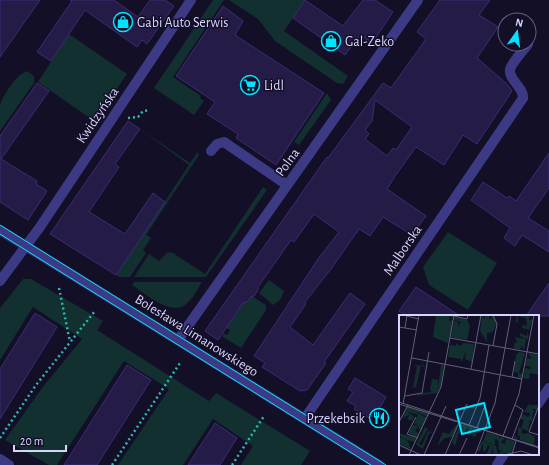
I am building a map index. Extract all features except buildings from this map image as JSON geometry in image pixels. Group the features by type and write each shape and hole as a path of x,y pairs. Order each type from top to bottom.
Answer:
{"street":[{"name":"Kwidzyńska","path":"0,281 26,246 191,0"},
{"name":"Polna","path":"178,340 418,0"},
{"name":"Malborska","path":"305,418 523,98 522,91 511,75 510,69 522,52"},
{"path":"211,151 217,144 224,142 287,185"},
{"name":"Bolesława Limanowskiego","path":"0,230 379,465"},
{"path":"539,403 549,388"},
{"path":"496,465 503,455"},
{"path":"0,459 9,465"}],"path":[{"path":"59,288 70,342"},
{"path":"0,438 36,386 95,311"},
{"path":"112,465 180,363"},
{"path":"232,465 264,416"}],"green space":[{"path":"213,0 224,0 173,77 201,96 200,98 204,101 194,115 154,88"},
{"path":"229,0 305,0 284,31 348,76 343,84 337,83 275,41 258,19"},
{"path":"69,34 127,74 94,121 38,82"},
{"path":"27,71 34,76 34,83 0,131 0,105 7,90 19,76"},
{"path":"327,93 331,100 299,145 294,142"},
{"path":"140,129 190,163 198,152 199,155 146,235 151,238 143,250 146,253 130,277 119,277 116,275 189,165"},
{"path":"263,187 267,190 206,277 134,277 149,254 159,261 168,252 173,253 205,274"},
{"path":"448,232 497,263 468,310 429,285 423,267"},
{"path":"23,279 31,279 103,321 97,330 209,401 216,393 310,451 301,465 241,465 253,446 213,419 183,465 118,465 169,389 124,361 57,465 49,465 5,440 42,388 82,339 33,307 0,360 0,308"},
{"path":"269,280 284,291 280,300 273,305 259,293"},
{"path":"134,282 202,282 188,303 179,308 172,308 150,298 132,285"},
{"path":"252,296 266,305 266,310 241,348 223,337 223,333 227,335 230,330 226,328 239,310 237,304 240,299 247,302"}],"tram line":[{"path":"0,225 386,465"},
{"path":"0,234 371,465"}],"place":[{"name":"Gabi Auto Serwis","path":"123,22"},
{"name":"Gal-Zeko","path":"331,41"},
{"name":"Lidl","path":"250,85"},
{"name":"Przekebsik","path":"379,418"}]}
